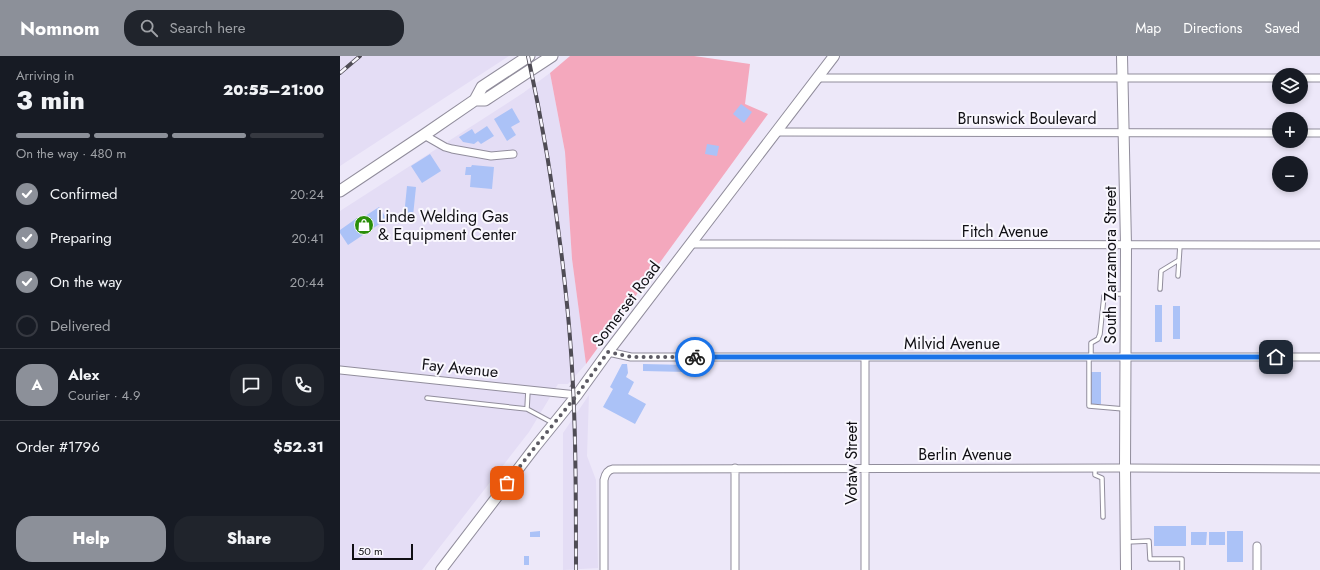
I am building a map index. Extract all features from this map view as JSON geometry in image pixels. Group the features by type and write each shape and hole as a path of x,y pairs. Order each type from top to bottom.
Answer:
{"main road":[{"path":"340,191 475,100 482,88 529,56"},
{"path":"475,100 485,100 552,56"},
{"name":"Somerset Road","path":"441,570 530,453 577,395 608,352 834,56"},
{"name":"South Zarzamora Street","path":"1122,56 1126,245 1126,570"}],"street":[{"path":"818,78 1272,78"},
{"path":"1308,78 1320,78"},
{"name":"Brunswick Boulevard","path":"776,132 1272,132"},
{"path":"1308,132 1320,132"},
{"path":"424,135 445,148 491,156 513,154"},
{"name":"Fitch Avenue","path":"690,244 1320,245"},
{"name":"Milvid Avenue","path":"608,352 631,357 1320,357"},
{"name":"Votaw Street","path":"864,570 865,357"},
{"name":"Fay Avenue","path":"340,370 577,395"},
{"path":"735,468 735,570"},
{"name":"Berlin Avenue","path":"604,570 604,480 609,470 613,469 1320,469"},
{"path":"1257,546 1257,570"}],"lane":[{"path":"1178,276 1180,245"},
{"path":"1160,289 1161,271 1179,260"},
{"path":"1125,294 1106,294 1104,296 1100,334 1098,339 1091,342 1089,368 1089,406 1125,409"},
{"path":"527,409 528,390"},
{"path":"427,398 527,409 554,424"},
{"path":"1095,468 1095,474 1102,478 1103,517"},
{"path":"1126,542 1149,541 1150,559 1182,559 1182,570"}],"path":[{"path":"569,389 574,380"}],"shaded area":[{"path":"340,56 509,56 340,166"},
{"path":"570,56 694,56 750,64 745,104 768,114 586,364 572,259 565,152 550,73"},
{"path":"550,73 565,152 572,259 586,364 568,384 558,384 529,432 422,570 340,570 340,211 523,93"},
{"path":"589,395 587,456 596,480 598,568 563,570 563,433"}],"building":[{"path":"741,104 752,112 744,123 733,114"},
{"path":"512,108 520,122 511,127 516,135 507,141 494,119"},
{"path":"487,126 494,136 481,144 478,141 474,144 463,142 459,137 472,129 475,134"},
{"path":"707,144 719,146 717,156 705,154"},
{"path":"430,154 441,171 422,183 411,166"},
{"path":"472,165 494,167 492,189 470,187 471,175 465,175 466,167 471,167"},
{"path":"407,186 416,187 413,216 404,216"},
{"path":"379,207 387,219 348,245 340,233 340,230 357,218 359,220"},
{"path":"1155,305 1162,305 1162,342 1155,342"},
{"path":"1173,306 1180,306 1180,339 1173,339"},
{"path":"622,364 627,364 628,373 626,377 634,382 628,394 646,404 635,424 603,407 613,389 610,387"},
{"path":"643,364 687,365 687,372 643,371"},
{"path":"1091,372 1101,372 1101,404 1091,404"},
{"path":"1154,526 1186,526 1186,546 1154,546"},
{"path":"540,531 540,537 530,537 530,532"},
{"path":"1227,531 1243,531 1243,562 1227,562"},
{"path":"1191,532 1207,532 1206,545 1191,545"},
{"path":"1209,532 1225,532 1225,545 1209,545"},
{"path":"524,556 529,556 529,565 524,565"}],"railway":[{"path":"340,73 360,56"},
{"path":"528,56 540,115 555,205 563,265 569,329 575,432 576,570"}],"way so far":[{"path":"507,483 577,395 608,352 631,357 695,357"}],"place":[{"name":"Linde Welding Gas & Equipment Center","path":"364,225"}],"route":[{"path":"695,357 1276,357"}]}
